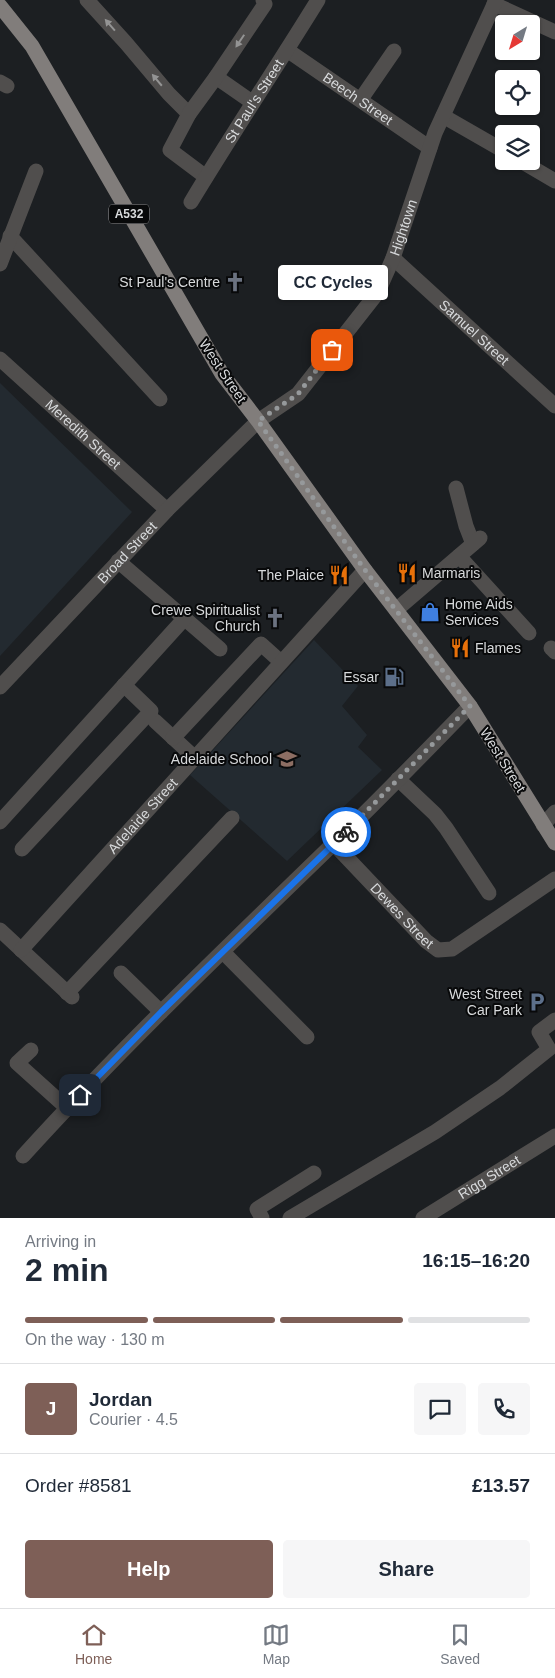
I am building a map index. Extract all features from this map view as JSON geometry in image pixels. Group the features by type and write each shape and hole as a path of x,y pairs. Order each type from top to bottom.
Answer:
{"main road":[{"name":"West Street","path":"0,6 32,46 222,374 365,570 470,706 555,843"}],"street":[{"path":"206,176 170,150 189,114 265,4 263,0"},
{"name":"St Paul's Street","path":"191,202 252,102 318,0"},
{"path":"495,2 555,32"},
{"name":"Hightown","path":"258,421 298,394 378,292 394,258 442,116 495,2"},
{"path":"90,4 104,17 169,94 189,114"},
{"name":"Beech Street","path":"287,50 430,148"},
{"path":"361,100 394,51"},
{"path":"216,77 252,102"},
{"path":"442,116 495,146"},
{"path":"536,170 555,181"},
{"path":"0,264 36,171"},
{"path":"10,236 160,400"},
{"name":"Samuel Street","path":"394,258 555,406"},
{"name":"Meredith Street","path":"0,359 167,510"},
{"name":"Broad Street","path":"0,687 167,510 258,421"},
{"path":"396,610 477,541 466,526 456,488"},
{"path":"459,556 529,633"},
{"path":"118,561 220,649"},
{"name":"Adelaide Street","path":"21,950 365,570"},
{"path":"0,822 184,618"},
{"path":"173,738 261,644 281,662"},
{"path":"22,849 151,711 124,685"},
{"path":"23,1156 66,1108 161,1012 334,844 470,706"},
{"path":"155,721 195,758"},
{"path":"398,779 435,814 489,893"},
{"path":"543,825 555,812"},
{"path":"0,930 69,995 232,818"},
{"name":"Dewes Street","path":"334,844 426,941 438,950 452,949 555,878"},
{"path":"222,952 307,1038"},
{"path":"121,973 161,1012"},
{"path":"290,1218 435,1132 500,1088 549,1049 539,1032 555,1020"},
{"path":"31,1050 17,1063 66,1108"},
{"name":"Rigg Street","path":"423,1218 555,1136"},
{"path":"262,1218 256,1208 314,1173"}],"shaded area":[{"path":"0,383 132,512 0,656"},
{"name":"Adelaide School","path":"314,640 358,686 342,706 367,735 358,747 382,770 287,861 190,775"}],"way so far":[{"path":"332,350 298,394 258,421 365,570 470,706 346,832"}],"place":[{"name":"St Paul's Centre","path":"235,282"},
{"name":"CC Cycles","path":"332,350"},
{"name":"Marmaris","path":"407,573"},
{"name":"The Plaice","path":"339,575"},
{"name":"Home Aids Services","path":"430,612"},
{"name":"Crewe Spiritualist Church","path":"275,618"},
{"name":"Flames","path":"460,648"},
{"name":"Essar","path":"394,677"},
{"name":"Adelaide School","path":"287,759"},
{"name":"West Street Car Park","path":"537,1002"}],"route":[{"path":"80,1095 161,1012 346,832"}]}
